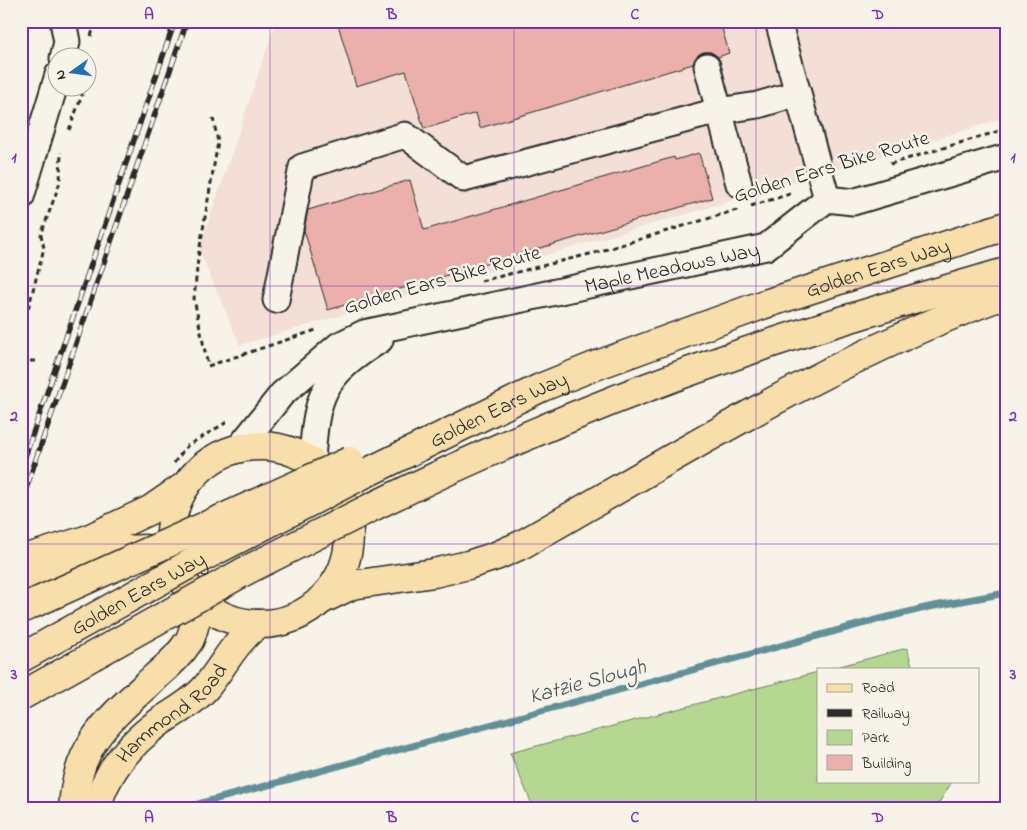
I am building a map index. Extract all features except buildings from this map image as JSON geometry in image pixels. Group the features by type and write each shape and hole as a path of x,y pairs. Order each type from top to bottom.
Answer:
{"main road":[{"name":"Golden Ears Way","path":"21,658 197,560 354,469 540,388 762,305 1006,226"},
{"name":"Golden Ears Way","path":"21,696 248,570 372,507 500,447 657,383 863,314 1006,272"},
{"path":"178,477 169,541 180,574 200,605 224,616 258,624 291,618 321,600 352,585 434,573 496,556 529,540 753,412 825,374 889,342 1006,294"},
{"path":"21,560 86,540 150,510 178,477 191,477 217,456 249,446 282,448 312,461 333,483 346,510 349,541 343,572 321,600"},
{"path":"21,609 354,469"},
{"path":"21,583 124,550 152,548 171,550"},
{"name":"Hammond Road","path":"74,809 74,791 81,762 107,721 173,661 190,640 200,605"},
{"name":"Hammond Road","path":"96,809 108,777 122,755 160,722 185,706 206,687 225,658 248,631 258,624"}],"street":[{"path":"63,21 67,42 66,48"},
{"path":"778,21 825,191 853,202 1006,157"},
{"path":"707,66 739,184"},
{"path":"276,300 302,167 404,135 464,180 718,111 758,105 798,93"},
{"path":"21,197 51,98"},
{"name":"Maple Meadows Way","path":"238,449 282,394 339,345 364,332 766,248 825,191"},
{"name":"Maple Meadows Way","path":"312,461 318,406 327,384 353,357 408,323"}],"path":[{"path":"68,132 81,98"},
{"path":"213,118 218,142 198,258 194,299 208,366 323,327"},
{"name":"Golden Ears Bike Route","path":"888,164 1006,129"},
{"path":"21,325 27,313 44,248 41,235 60,182 61,148"},
{"name":"Golden Ears Bike Route","path":"479,282 825,191"},
{"path":"21,361 37,361"},
{"path":"178,477 187,446 231,419"}],"shaded area":[{"path":"276,21 1006,21 1006,117 863,162 240,345 199,250"}],"green space":[{"path":"907,648 913,668 833,668"},
{"path":"817,672 817,782 949,782 950,785 935,809 534,809 510,753"}],"waterway":[{"name":"Katzie Slough","path":"180,809 876,620 929,607 1006,593"}],"railway":[{"path":"21,468 175,21"},
{"path":"21,503 187,21"}]}
